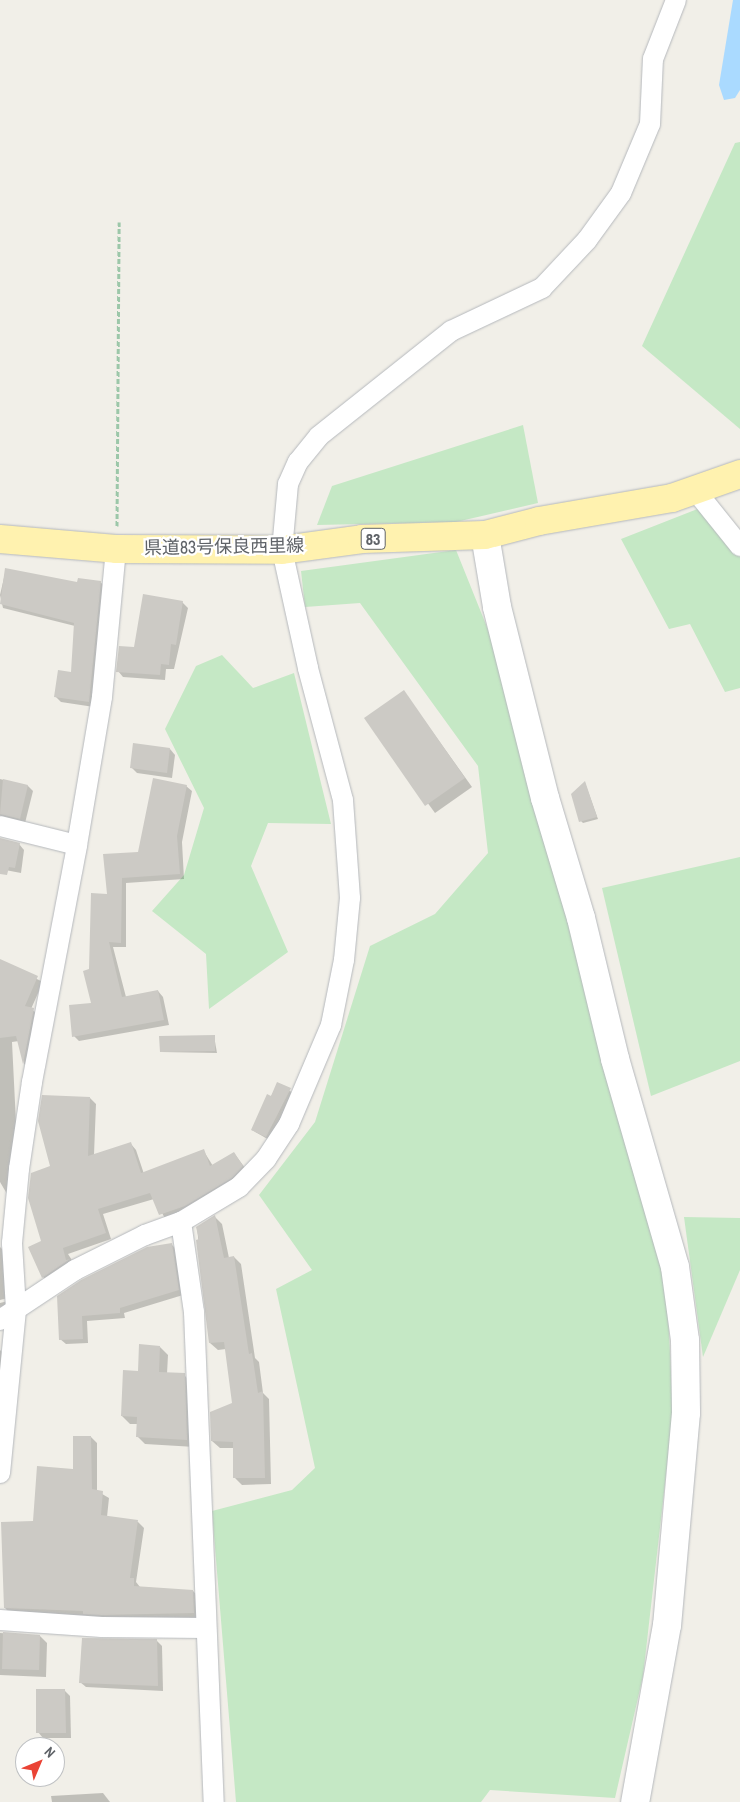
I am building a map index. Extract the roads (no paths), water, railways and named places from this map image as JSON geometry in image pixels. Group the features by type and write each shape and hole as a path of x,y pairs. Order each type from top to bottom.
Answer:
{"main road":[{"name":"県道83号保良西里線","path":"0,540 116,549 282,550 362,539 485,536 539,521 616,509 695,490 740,474"}],"street":[{"path":"0,1320 75,1270 145,1235 181,1222 240,1187 266,1159 289,1124 331,1025 344,960 350,898 343,800 308,668 282,550 288,484 298,462 319,436 451,331 542,288 587,240 621,193 650,124 653,59 676,0"},
{"path":"695,490 740,546"},
{"path":"485,536 496,607 545,798 581,918 616,1059 674,1267 685,1340 686,1413 667,1625 634,1802"},
{"path":"0,1473 16,1309 12,1243 19,1169 32,1082 77,845 102,697 116,549"},
{"path":"0,826 77,845"},
{"path":"181,1222 194,1312 205,1628 214,1802"},
{"path":"0,1620 102,1627 205,1628"}],"water":[{"path":"733,0 740,0 740,90 735,98 724,100 719,85"}]}
